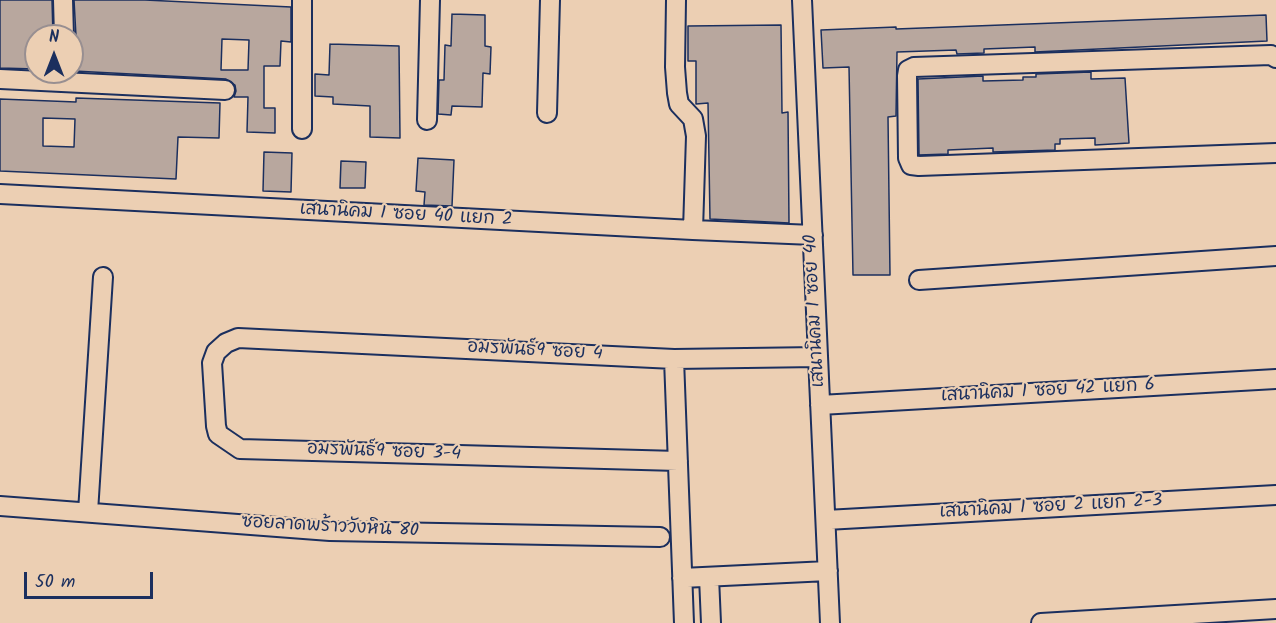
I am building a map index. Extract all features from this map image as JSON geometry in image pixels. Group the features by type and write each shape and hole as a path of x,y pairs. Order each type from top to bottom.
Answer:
{"street":[{"path":"63,0 64,24"},
{"path":"302,0 302,129"},
{"path":"427,120 430,0"},
{"path":"547,113 550,0"},
{"path":"676,0 677,93 679,105 693,119 696,136 693,230"},
{"name":"เสนานิคม 1 ซอย 40","path":"802,0 831,623"},
{"path":"1276,58 1271,55 914,67 908,70 907,76 908,158 911,165 1276,153"},
{"path":"0,79 24,78"},
{"path":"84,79 225,90"},
{"name":"เสนานิคม 1 ซอย 40 แยก 2","path":"0,194 813,235"},
{"path":"919,280 1276,256"},
{"path":"88,512 103,277"},
{"name":"อมรพันธ์9 ซอย 3-4","path":"252,338 238,338 226,343 216,352 212,363 218,434 240,449 678,461"},
{"name":"อมรพันธ์9 ซอย 4","path":"252,338 674,359 818,357"},
{"path":"674,359 684,623"},
{"name":"เสนานิคม 1 ซอย 42 แยก 6","path":"820,405 1276,379"},
{"name":"เสนานิคม 1 ซอย 2 แยก 2-3","path":"826,520 1276,495"},
{"name":"ซอยลาดพร้าววังหิน 80","path":"0,506 330,531 660,537"},
{"path":"682,578 828,571"},
{"path":"709,578 711,623"},
{"path":"1041,623 1276,609"}],"building":[{"path":"0,0 52,0 53,24 24,24 24,69 0,68"},
{"path":"74,0 145,0 291,7 291,42 281,41 280,66 264,66 264,108 275,108 275,133 247,132 248,97 234,97 235,85 226,79 84,72 84,24 75,24","holes":["222,39 249,40 248,70 221,70"]},
{"path":"452,14 485,15 485,46 491,47 490,74 483,73 482,107 452,106 451,115 438,114 439,80 444,80 445,45 451,46"},
{"path":"1266,15 1267,41 1035,52 1035,47 984,49 984,53 957,54 956,50 897,52 896,116 888,117 890,275 853,275 849,67 823,68 821,30"},
{"path":"781,25 782,113 788,112 789,223 710,219 708,103 696,104 696,61 688,61 688,26"},
{"path":"330,44 399,46 400,138 370,137 370,106 333,104 333,97 315,96 315,74 329,75"},
{"path":"1091,72 1091,79 1125,78 1129,143 1095,145 1095,138 1060,139 1060,144 1055,144 1055,150 993,152 993,148 948,150 948,154 919,155 918,79 983,76 983,81 1023,80 1023,77 1036,77 1036,74"},
{"path":"76,98 220,103 219,138 178,137 176,179 0,171 0,99 76,102","holes":["43,118 75,119 74,147 43,146"]},
{"path":"264,152 292,153 291,192 263,191"},
{"path":"418,158 454,160 452,206 424,205 425,192 416,191"},
{"path":"341,161 366,162 365,188 340,188"}]}
